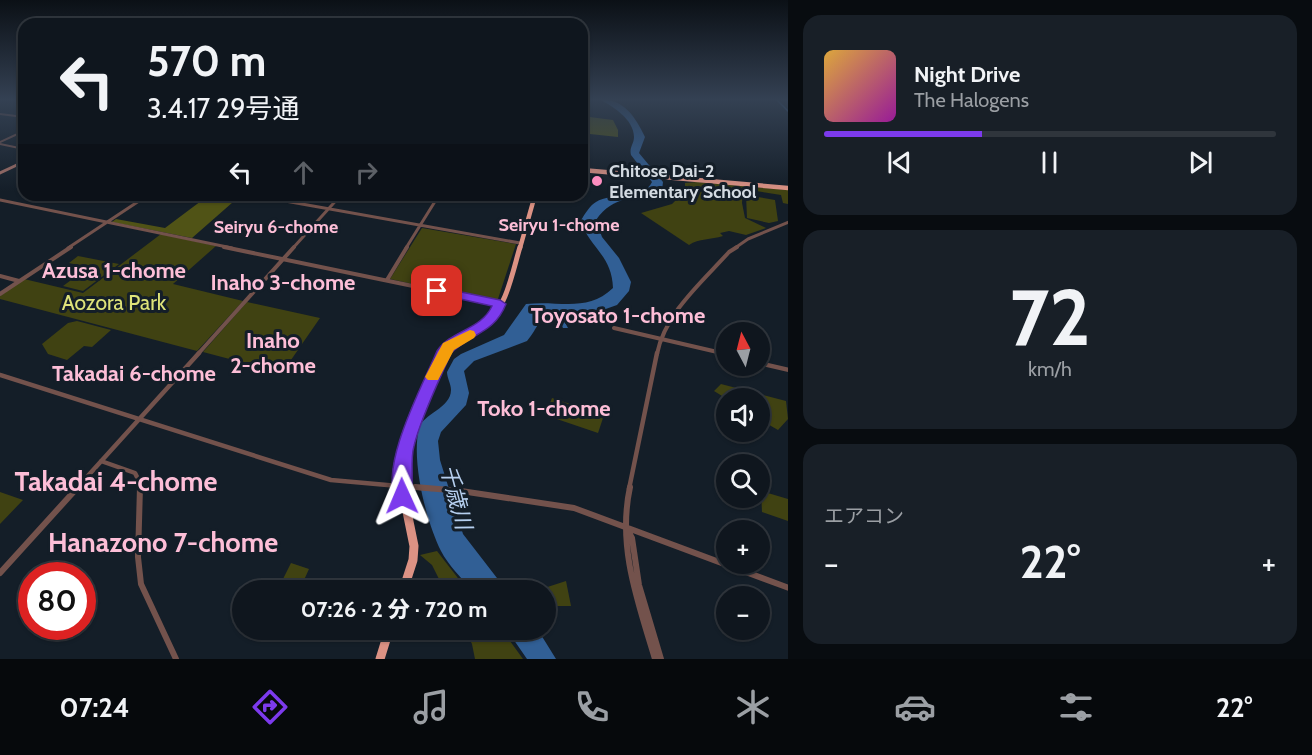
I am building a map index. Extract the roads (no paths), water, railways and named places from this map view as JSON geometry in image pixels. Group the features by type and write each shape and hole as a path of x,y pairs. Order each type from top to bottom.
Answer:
{"highway":[{"path":"588,171 788,188"},
{"path":"407,580 414,558 414,542 402,486 405,444 444,351 453,343 485,326 495,316 533,201"},
{"path":"380,659 386,640"}],"main road":[{"path":"0,173 18,164"}],"street":[{"path":"0,143 18,134"},
{"path":"0,143 18,148"},
{"path":"0,200 500,304"},
{"path":"0,294 139,201"},
{"path":"285,201 520,243"},
{"path":"0,573 335,201"},
{"path":"387,280 436,201"},
{"path":"655,659 628,566 625,540 628,495 661,338 675,312 735,246 788,222"},
{"path":"0,276 20,281"},
{"path":"614,328 716,352"},
{"path":"770,366 788,370"},
{"path":"0,375 318,477 342,482 461,491 574,508 788,588"},
{"path":"101,461 135,473 140,483 138,557 141,584 176,659"},
{"path":"626,528 632,538 639,585 661,659"}],"water":[{"path":"633,130 641,130 645,137 639,153 663,182 662,190 617,202 596,220 602,237 619,258 631,282 629,291 617,305 600,311 561,315 568,328 563,328 556,315 549,317 541,322 527,341 474,361 464,371 469,393 466,405 441,432 438,441 440,460 463,534 499,580 463,580 444,556 425,508 418,474 419,428 426,419 447,402 451,388 447,372 454,359 504,335 526,304 583,303 603,296 613,288 612,276 604,258 588,237 581,220 596,202 610,197 635,194 648,188 652,182 631,155"},
{"path":"514,640 544,640 556,659 527,659"}],"place":[{"name":"Chitose Dai-2 Elementary School","path":"597,181"}],"district":[{"name":"Seiryu 1-chome","path":"559,225"},
{"name":"Seiryu 6-chome","path":"276,227"},
{"name":"Azusa 1-chome","path":"114,270"},
{"name":"Inaho 3-chome","path":"283,282"},
{"name":"Toyosato 1-chome","path":"618,315"},
{"name":"Inaho 2-chome","path":"273,352"},
{"name":"Takadai 6-chome","path":"134,373"},
{"name":"Toko 1-chome","path":"544,408"},
{"name":"Takadai 4-chome","path":"116,481"},
{"name":"Hanazono 7-chome","path":"163,542"}],"park label":[{"name":"Aozora Park","path":"114,302"}],"water label":[{"name":"千歳川","path":"456,497"}]}
